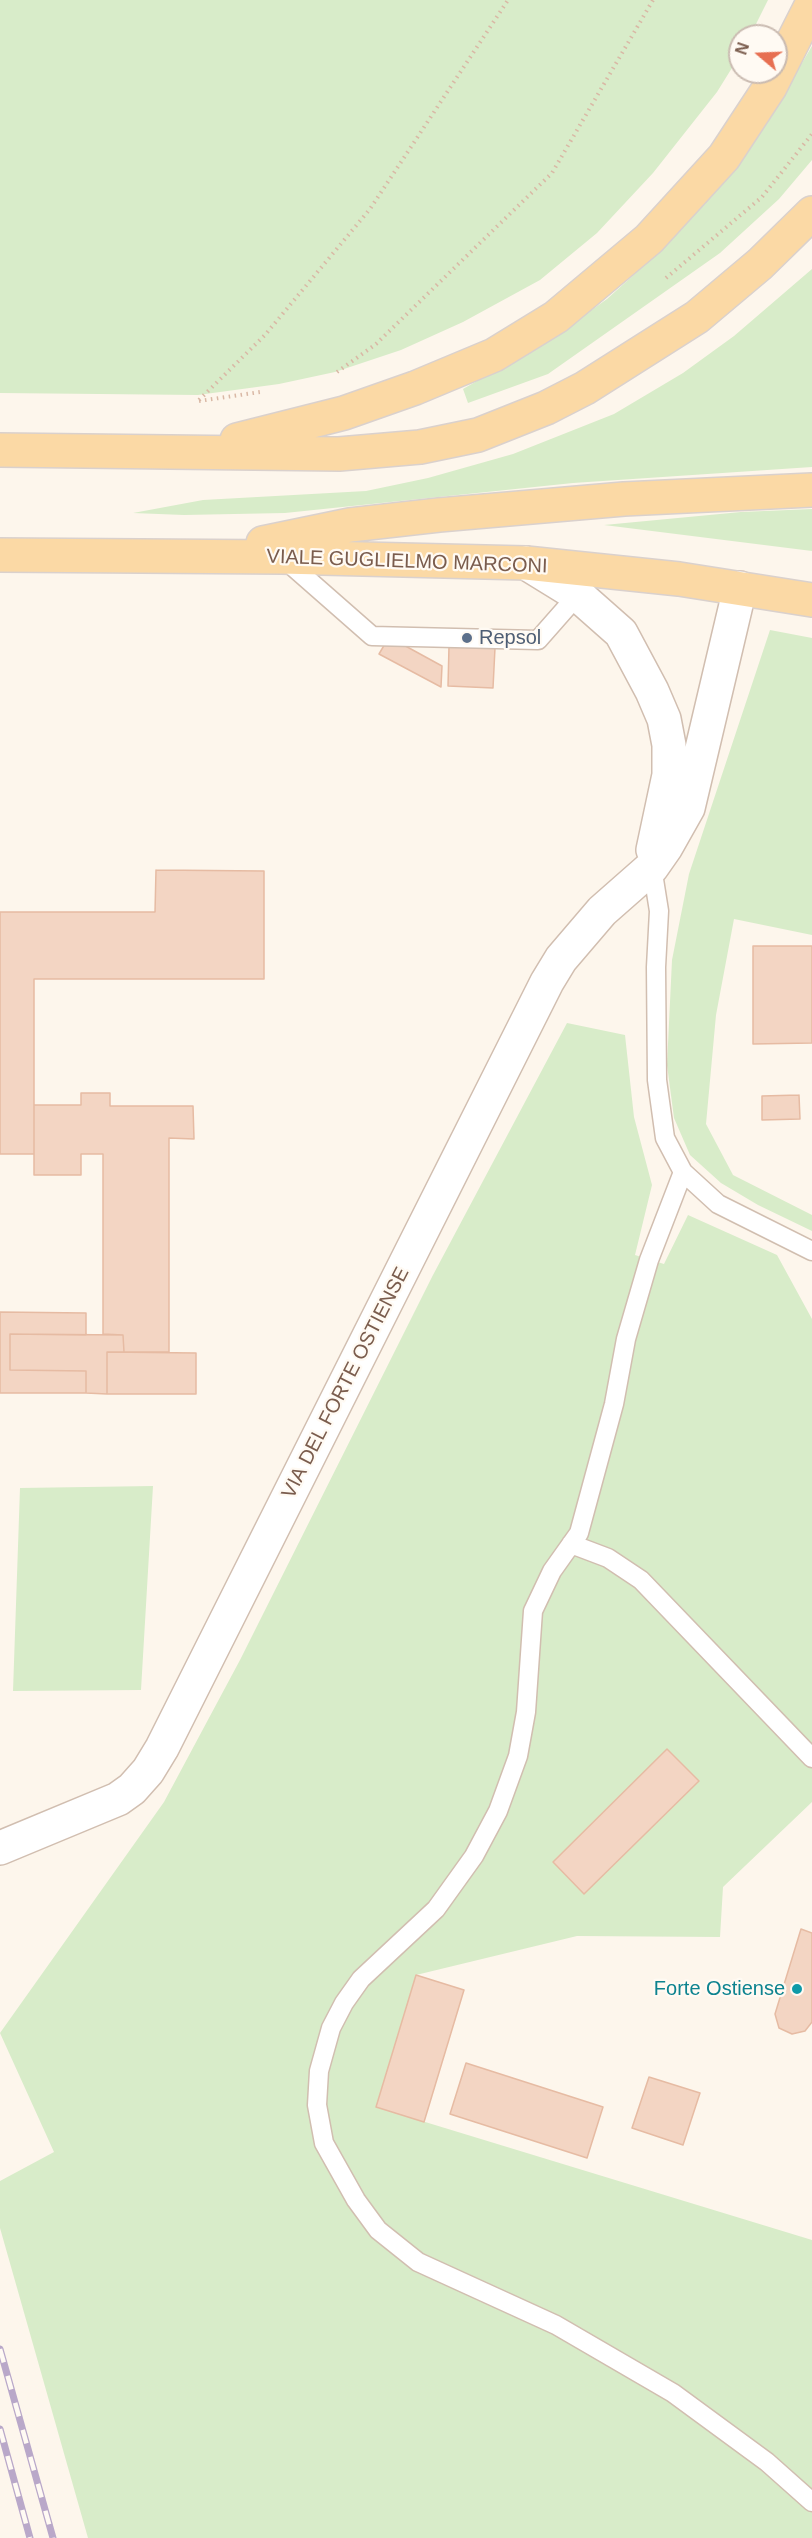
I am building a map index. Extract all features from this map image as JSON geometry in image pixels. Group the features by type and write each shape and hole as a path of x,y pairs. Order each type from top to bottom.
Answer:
{"main road":[{"path":"190,451 288,428 414,388 494,355 556,317 649,239 724,157 770,87 812,4"},
{"path":"0,450 363,453 450,443 511,423 585,388 697,316 760,264 812,213"},
{"path":"200,557 350,525 395,520 555,504 812,490"},
{"name":"VIALE GUGLIELMO MARCONI","path":"0,555 281,557 526,563 740,588 812,600"}],"street":[{"path":"526,563 578,595 621,633 635,655 663,719 669,745 669,775 655,836 652,867"},
{"name":"VIA DEL FORTE OSTIENSE","path":"0,1848 118,1798 132,1789 148,1771 168,1737 547,981 561,959 602,911 652,867 688,808 740,588"}],"lane":[{"path":"281,557 372,636 538,640 599,570"},
{"path":"652,867 659,911 656,968 657,1080 665,1138 683,1172 718,1204 812,1251"},
{"path":"683,1172 649,1260 626,1339 614,1404 579,1533 552,1571 533,1611 526,1712 518,1756 498,1811 474,1856 436,1910 361,1979 344,2003 331,2028 319,2071 317,2105 324,2144 356,2200 378,2230 418,2262 555,2325 673,2392 767,2462 812,2502"},
{"path":"571,1544 608,1558 641,1580 812,1758"}],"path":[{"path":"265,392 199,401 265,334 370,209 508,0"},
{"path":"336,373 347,368 376,344 552,172 652,0"}],"green space":[{"path":"0,0 768,0 756,24 728,24 728,74 717,92 653,173 597,233 540,280 463,322 401,350 335,372 279,384 198,395 0,393"},
{"path":"812,46 812,160 779,199 720,253 548,374 468,403 463,389 555,336 607,299 657,254 710,198 758,137"},
{"path":"812,269 812,467 573,483 285,513 184,515 133,513 203,500 366,491 428,478 513,454 614,414 683,373 734,336"},
{"path":"812,509 812,551 604,525 741,512"},
{"path":"770,630 812,638 812,935 734,919 716,1015 706,1124 733,1175 812,1215 812,1231 758,1205 721,1183 690,1155 674,1118 667,1065 672,960 689,874"},
{"path":"567,1023 625,1035 634,1117 652,1185 635,1255 664,1264 688,1215 777,1255 812,1319 812,1802 723,1887 720,1937 577,1936 416,1975 376,2107 812,2240 812,2538 88,2538 0,2228 0,2181 54,2152 0,2033 164,1802 240,1660 433,1275","holes":["667,1749 699,1781 584,1894 553,1862"]},
{"path":"153,1486 141,1690 13,1691 20,1488"}],"building":[{"path":"389,637 442,666 441,687 379,654"},
{"path":"449,646 495,648 493,688 448,686"},
{"path":"156,870 264,871 264,979 34,979 34,1154 0,1154 0,912 155,912"},
{"path":"753,946 812,946 812,1043 753,1044"},
{"path":"81,1093 110,1093 110,1106 193,1106 194,1139 169,1138 169,1352 124,1352 123,1335 103,1334 103,1154 81,1154 81,1175 34,1175 34,1105 81,1105"},
{"path":"799,1095 800,1119 762,1120 762,1096"},
{"path":"0,1312 86,1313 86,1335 10,1334 10,1370 86,1371 86,1393 0,1393"},
{"path":"10,1334 123,1335 124,1352 107,1352 107,1394 86,1393 86,1371 10,1370"},
{"path":"107,1352 196,1353 196,1394 107,1394"},
{"path":"667,1749 699,1781 584,1894 553,1862"},
{"name":"Forte Ostiense","path":"801,1929 812,1933 812,2022 805,2031 792,2034 779,2028 775,2014"},
{"path":"416,1975 464,1990 424,2122 376,2107"},
{"path":"466,2063 603,2107 587,2158 450,2114"},
{"path":"649,2077 700,2093 683,2145 632,2128"}],"railway":[{"path":"0,2349 53,2538"},
{"path":"0,2429 30,2538"}],"place":[{"name":"Repsol","path":"467,638"},
{"name":"Forte Ostiense","path":"797,1989"}]}
